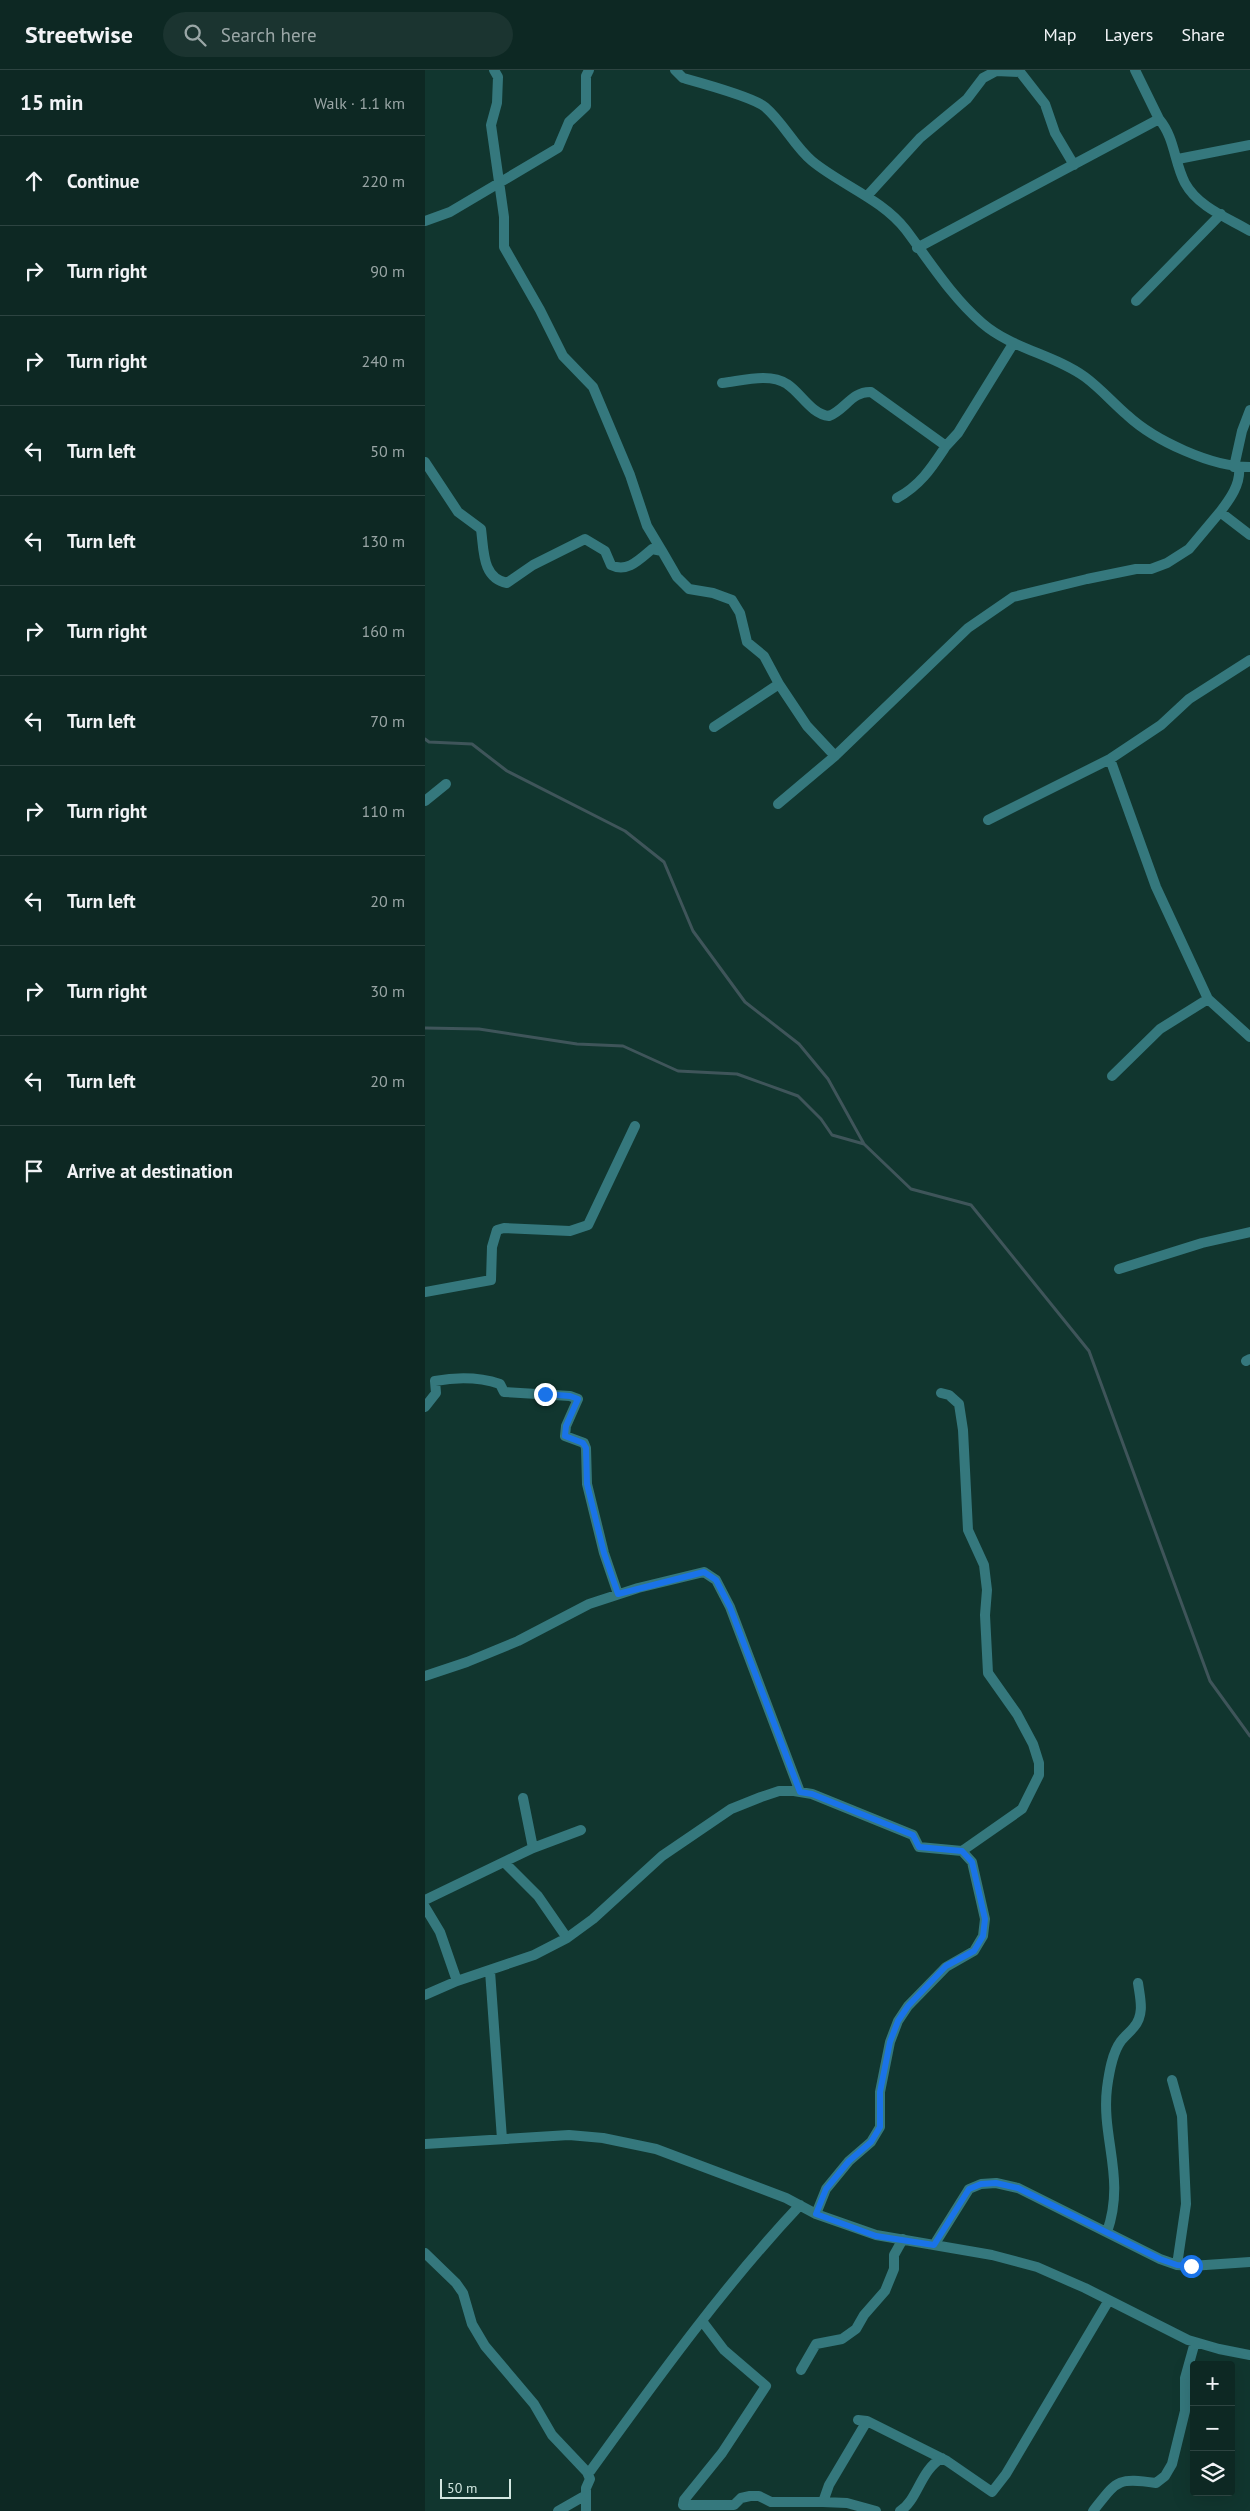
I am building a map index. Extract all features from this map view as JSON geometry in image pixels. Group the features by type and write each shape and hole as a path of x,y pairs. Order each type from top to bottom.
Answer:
{"street":[{"path":"493,70 498,77 497,104 491,125 504,217 504,247 563,356 593,387 630,475 647,526 677,577 689,589 713,593 732,600 740,613 747,642 764,656 779,684 807,726 835,756"},
{"path":"425,221 450,212 558,148 569,122 586,106 586,76 589,70"},
{"path":"675,70 683,78 764,106 812,161 867,196 905,229 917,248 983,324 1013,344 1055,359 1087,378 1129,417 1172,445 1236,467 1250,467"},
{"path":"1135,70 1159,119 1168,129 1185,183 1203,204 1250,231"},
{"path":"867,196 920,138 967,99 983,78 996,71 1020,72 1045,104 1055,132 1074,165"},
{"path":"917,248 1159,119"},
{"path":"1178,159 1250,145"},
{"path":"1136,302 1221,214"},
{"path":"897,498 913,489 929,472 947,446 959,433 1013,344"},
{"path":"722,382 768,378 787,383 818,413 829,416 861,392 871,392 947,446"},
{"path":"778,804 835,756 968,628 1013,597 1136,569 1151,569 1167,563 1189,549 1229,500 1237,484 1236,467 1241,431 1250,410"},
{"path":"425,462 458,512 481,529 488,572 498,581 507,584 533,564 585,539 605,551 611,564 619,568 633,565 652,549 662,551"},
{"path":"1220,512 1250,535"},
{"path":"988,820 1109,759 1161,725 1189,698 1250,660"},
{"path":"714,727 779,684"},
{"path":"1109,759 1156,887 1208,999 1250,1036"},
{"path":"425,801 446,784"},
{"path":"1112,1076 1160,1029 1208,999"},
{"path":"425,1292 491,1280 492,1247 497,1230 504,1228 570,1231 588,1225 635,1126"},
{"path":"1119,1269 1202,1243 1250,1232"},
{"path":"425,1407 436,1393 435,1381 448,1378 484,1379 500,1384 504,1392 570,1396 578,1399 566,1426 565,1436 583,1443 586,1448 587,1484 604,1553 618,1594"},
{"path":"425,1995 457,1981 489,1972 534,1955 567,1938 593,1919 662,1856 731,1809 779,1792 812,1794 913,1835 919,1847 962,1851 1023,1808 1039,1775 1039,1763 1033,1744 1017,1714 988,1673 985,1615 987,1590 984,1565 968,1530 963,1430 959,1404 949,1395 941,1394"},
{"path":"425,1676 518,1641 589,1604 618,1594 704,1572 716,1580 730,1607 800,1792"},
{"path":"523,1798 533,1848"},
{"path":"425,1900 533,1848 581,1830"},
{"path":"816,2214 826,2189 849,2161 871,2142 880,2127 880,2092 890,2042 898,2021 908,2006 946,1966 974,1951 983,1936 985,1919 972,1862 962,1851"},
{"path":"504,1862 538,1896 567,1938"},
{"path":"425,1906 440,1932 457,1981"},
{"path":"489,1972 502,2139"},
{"path":"1107,2232 1112,2215 1115,2177 1107,2090 1112,2060 1120,2041 1136,2025 1142,2008 1138,1983"},
{"path":"1172,2080 1182,2116 1186,2204 1177,2265"},
{"path":"425,2144 569,2135 603,2138 647,2147 760,2188 816,2214 876,2236 992,2255 1037,2267 1195,2342 1250,2355"},
{"path":"934,2245 969,2189 981,2184 996,2183 1018,2188 1160,2259 1177,2265 1250,2262"},
{"path":"587,2472 591,2470 686,2339 755,2255 800,2206"},
{"path":"801,2370 816,2344 842,2339 855,2329 864,2315 885,2291 894,2269 895,2255 903,2239"},
{"path":"425,2253 463,2292 472,2324 485,2346 534,2404 551,2435 587,2472 590,2479 586,2495 586,2511"},
{"path":"823,2502 829,2485 863,2420 942,2458 992,2492 1006,2474 1109,2300"},
{"path":"702,2321 725,2350 766,2386 722,2453 684,2500 683,2505 734,2505 741,2498 759,2496 772,2506 823,2502 855,2505 876,2511"},
{"path":"1093,2511 1113,2486 1121,2481 1156,2483 1168,2470 1185,2411 1185,2378 1195,2342"},
{"path":"901,2511 909,2506 915,2489 933,2463 942,2458"},
{"path":"558,2511 586,2495"}],"waterway":[{"path":"425,739 429,742 472,744 507,771 625,831 664,862 693,931 745,1002 799,1044 828,1079 864,1144 911,1189 971,1205 1089,1351 1210,1681 1250,1736"},
{"path":"425,1028 479,1029 577,1044 623,1046 678,1071 737,1074 798,1096 821,1119 832,1135 864,1144"}],"route":[{"path":"545,1394 570,1396 578,1399 566,1426 565,1436 583,1443 586,1448 587,1484 604,1553 618,1594 704,1572 716,1580 730,1607 800,1792 812,1794 913,1835 919,1847 962,1851 972,1862 985,1919 983,1936 974,1951 946,1966 908,2006 898,2021 897,2030 893,2032 890,2042 884,2081 880,2092 881,2122 878,2132 871,2142 849,2161 842,2172 826,2189 816,2214 876,2236 934,2245 969,2189 981,2184 996,2183 1018,2188 1160,2259 1177,2265 1191,2266"}]}
